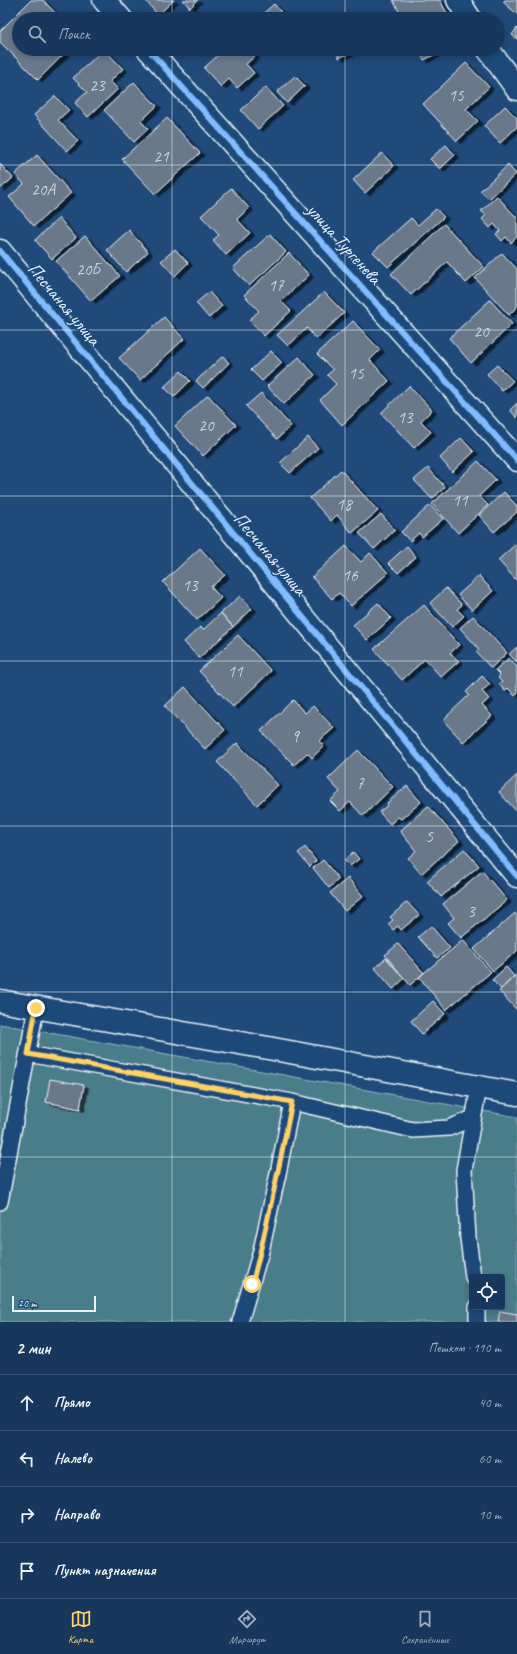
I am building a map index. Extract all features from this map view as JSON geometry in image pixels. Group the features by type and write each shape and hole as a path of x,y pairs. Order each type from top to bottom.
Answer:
{"street":[{"path":"104,0 115,12"},
{"path":"458,0 466,12"},
{"name":"улица Тургенева","path":"154,56 517,460"},
{"path":"493,56 517,89"},
{"name":"Песчаная улица","path":"0,251 517,876"},
{"path":"0,1001 517,1094"}],"lane":[{"path":"0,1202 36,1008"},
{"path":"28,1054 292,1102 413,1130 449,1128 473,1118"},
{"path":"473,1274 467,1230 464,1170 479,1087"},
{"path":"240,1322 261,1251 292,1102"},
{"path":"477,1310 477,1322"}],"green space":[{"path":"0,1024 517,1117 517,1322 0,1322"}],"building":[{"path":"31,0 43,0 54,12 19,12"},
{"path":"145,0 174,0 161,12 155,12"},
{"path":"183,0 198,0 190,8"},
{"path":"393,0 440,0 446,12 399,12"},
{"path":"505,0 517,0 517,14 503,2"},
{"path":"274,4 281,12 265,12"},
{"path":"12,19 12,54 0,42 0,31"},
{"path":"517,28 517,39 512,35"},
{"path":"14,56 62,56 38,80"},
{"path":"97,56 111,56 123,69 110,81 118,89 88,117 75,103 87,92 73,78"},
{"path":"217,56 255,56 246,64 254,73 237,88 229,79 221,87 204,68"},
{"path":"422,56 432,56 424,60"},
{"path":"466,63 489,87 466,109 478,121 457,141 423,104"},
{"path":"295,76 305,86 287,103 277,92"},
{"path":"134,82 157,106 141,121 148,129 134,142 104,110"},
{"path":"266,87 283,106 258,129 241,110"},
{"path":"55,96 69,110 58,120 78,141 67,151 34,115"},
{"path":"505,106 517,118 517,127 500,143 484,126"},
{"path":"167,118 200,153 155,194 122,159"},
{"path":"446,145 455,155 440,169 430,159"},
{"path":"382,153 394,166 365,193 353,180"},
{"path":"37,155 71,193 34,226 9,197 24,184 15,174"},
{"path":"0,164 13,178 0,189"},
{"path":"508,165 516,174 489,199 480,191"},
{"path":"231,188 249,208 237,219 250,233 226,255 213,240 219,235 201,216"},
{"path":"497,196 517,218 517,237 511,243 506,237 502,241 496,234 500,231 494,224 490,228 482,219 486,215 481,211"},
{"path":"436,209 444,217 388,267 373,252 411,218 418,225"},
{"path":"59,218 76,238 52,259 35,240"},
{"path":"444,224 484,267 466,283 447,262 411,295 391,274"},
{"path":"129,230 148,252 126,272 107,250"},
{"path":"270,234 286,252 249,286 233,268"},
{"path":"85,236 120,276 91,301 56,261"},
{"path":"175,249 188,263 175,276 161,261"},
{"path":"289,253 309,275 281,301 291,311 264,336 249,320 259,311 244,295"},
{"path":"502,253 517,269 517,307 509,315 475,278"},
{"path":"209,292 222,306 209,318 196,303"},
{"path":"324,292 344,313 316,339 307,328 288,346 277,335"},
{"path":"490,300 512,324 471,363 449,338"},
{"path":"164,317 184,339 140,380 119,358"},
{"path":"353,321 380,350 370,360 389,381 342,425 320,400 336,384 327,375 333,370 317,354"},
{"path":"271,351 282,363 262,381 251,370"},
{"path":"223,356 229,363 203,388 196,381"},
{"path":"299,357 315,375 284,404 267,386"},
{"path":"497,365 513,381 502,391 487,374"},
{"path":"181,371 190,381 174,397 164,387"},
{"path":"409,386 432,410 421,421 431,432 414,448 381,413"},
{"path":"261,393 291,426 277,439 246,406"},
{"path":"208,395 236,425 203,456 175,426"},
{"path":"517,403 517,418 510,410"},
{"path":"308,437 318,448 290,473 280,463"},
{"path":"461,438 474,452 452,472 440,458"},
{"path":"478,461 496,480 479,496 488,505 458,533 432,504"},
{"path":"428,468 445,487 432,499 414,480"},
{"path":"341,470 378,511 352,533 337,515 331,521 310,498"},
{"path":"504,492 517,506 517,512 494,532 479,515"},
{"path":"430,505 443,519 422,537 419,533 410,541 401,532"},
{"path":"381,514 395,530 374,549 359,533"},
{"path":"517,543 517,581 498,560"},
{"path":"346,546 361,562 370,553 388,573 351,606 339,593 332,599 312,577"},
{"path":"407,546 416,557 398,573 388,563"},
{"path":"200,548 225,575 211,587 221,598 197,620 163,582"},
{"path":"479,576 493,591 472,610 458,595"},
{"path":"446,588 462,605 457,609 464,616 452,627 430,603"},
{"path":"240,596 252,609 233,627 221,613"},
{"path":"378,603 391,618 367,640 353,625"},
{"path":"424,605 459,645 450,653 459,661 441,677 425,659 402,680 374,649"},
{"path":"221,613 233,627 199,658 184,642 200,627 203,630"},
{"path":"473,616 507,653 491,668 476,652 479,649 460,628"},
{"path":"238,635 271,671 233,707 199,671"},
{"path":"517,647 517,662 509,654"},
{"path":"509,658 517,667 517,694 515,696 508,688 505,691 499,684 502,682 498,678 500,675 495,670"},
{"path":"482,676 490,684 482,691 489,699 482,705 492,716 463,742 443,720 469,695 466,692"},
{"path":"185,687 225,730 205,749 165,706"},
{"path":"293,700 305,713 313,706 334,728 319,741 324,746 312,758 307,753 294,765 261,731"},
{"path":"237,743 278,785 257,805 217,762"},
{"path":"358,750 393,787 363,816 350,802 340,811 330,801 340,792 328,779"},
{"path":"517,775 517,812 499,792"},
{"path":"407,786 421,802 401,819 398,817 390,824 379,812"},
{"path":"428,806 459,841 421,874 408,858 416,851 400,831"},
{"path":"305,847 316,861 310,867 298,853"},
{"path":"464,849 479,866 441,897 427,881"},
{"path":"353,852 359,859 350,866 344,860"},
{"path":"323,860 339,879 329,888 313,868"},
{"path":"482,871 507,900 461,938 448,923 454,918 443,904"},
{"path":"348,878 363,896 345,911 330,893"},
{"path":"407,902 419,915 401,930 398,926 393,930 388,924 393,920 390,917"},
{"path":"515,913 517,916 517,951 493,971 474,949"},
{"path":"431,926 450,948 437,958 418,937"},
{"path":"463,940 491,972 446,1010 419,977"},
{"path":"398,944 424,973 410,985 385,955"},
{"path":"386,958 404,979 393,989 375,968"},
{"path":"506,967 514,976 501,989 492,980"},
{"path":"517,974 517,1010 499,991"},
{"path":"433,1001 445,1014 422,1034 411,1021"},
{"path":"50,1079 84,1085 80,1109 46,1102"},
{"path":"500,1311 517,1314 517,1322 498,1322"}],"cycle path":[{"path":"154,56 517,460"},
{"path":"0,251 517,876"}],"route":[{"path":"36,1008 28,1054 292,1102 279,1170 252,1284"}]}
